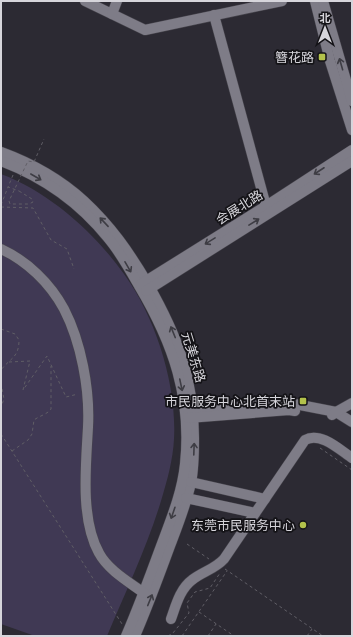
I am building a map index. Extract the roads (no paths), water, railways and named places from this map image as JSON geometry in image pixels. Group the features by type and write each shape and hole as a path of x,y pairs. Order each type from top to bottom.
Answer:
{"street":[{"path":"85,1 145,30 282,1"},
{"path":"112,14 117,1"},
{"path":"315,1 330,61 352,130"},
{"path":"324,1 352,101"},
{"path":"214,15 266,206"},
{"name":"会展北路","path":"144,286 352,150"},
{"name":"元美东路","path":"1,152 30,164 83,200 115,233 131,255 144,286"},
{"name":"元美东路","path":"1,161 44,182 78,206 108,238 170,324 186,370 193,458 191,482 152,596 130,635"},
{"name":"会展北路","path":"144,286 352,161"},
{"path":"1,248 15,255 35,272 52,292 63,309 72,328 80,353 87,404 88,426 86,453 86,500 89,526 99,553 112,568 144,593"},
{"path":"190,414 290,403 342,417 352,430"},
{"path":"342,417 352,403"},
{"name":"元美东路","path":"130,635 174,513 185,464 190,414"},
{"path":"171,619 179,597 188,583 224,559 305,440 308,438 318,438 324,440 352,458"},
{"path":"191,482 265,499"},
{"path":"203,502 206,486"},
{"path":"186,498 255,514"}],"place":[{"name":"簪花路","path":"322,57"},
{"name":"市民服务中心北首末站","path":"303,401"},
{"name":"东莞市民服务中心","path":"303,525"}]}
